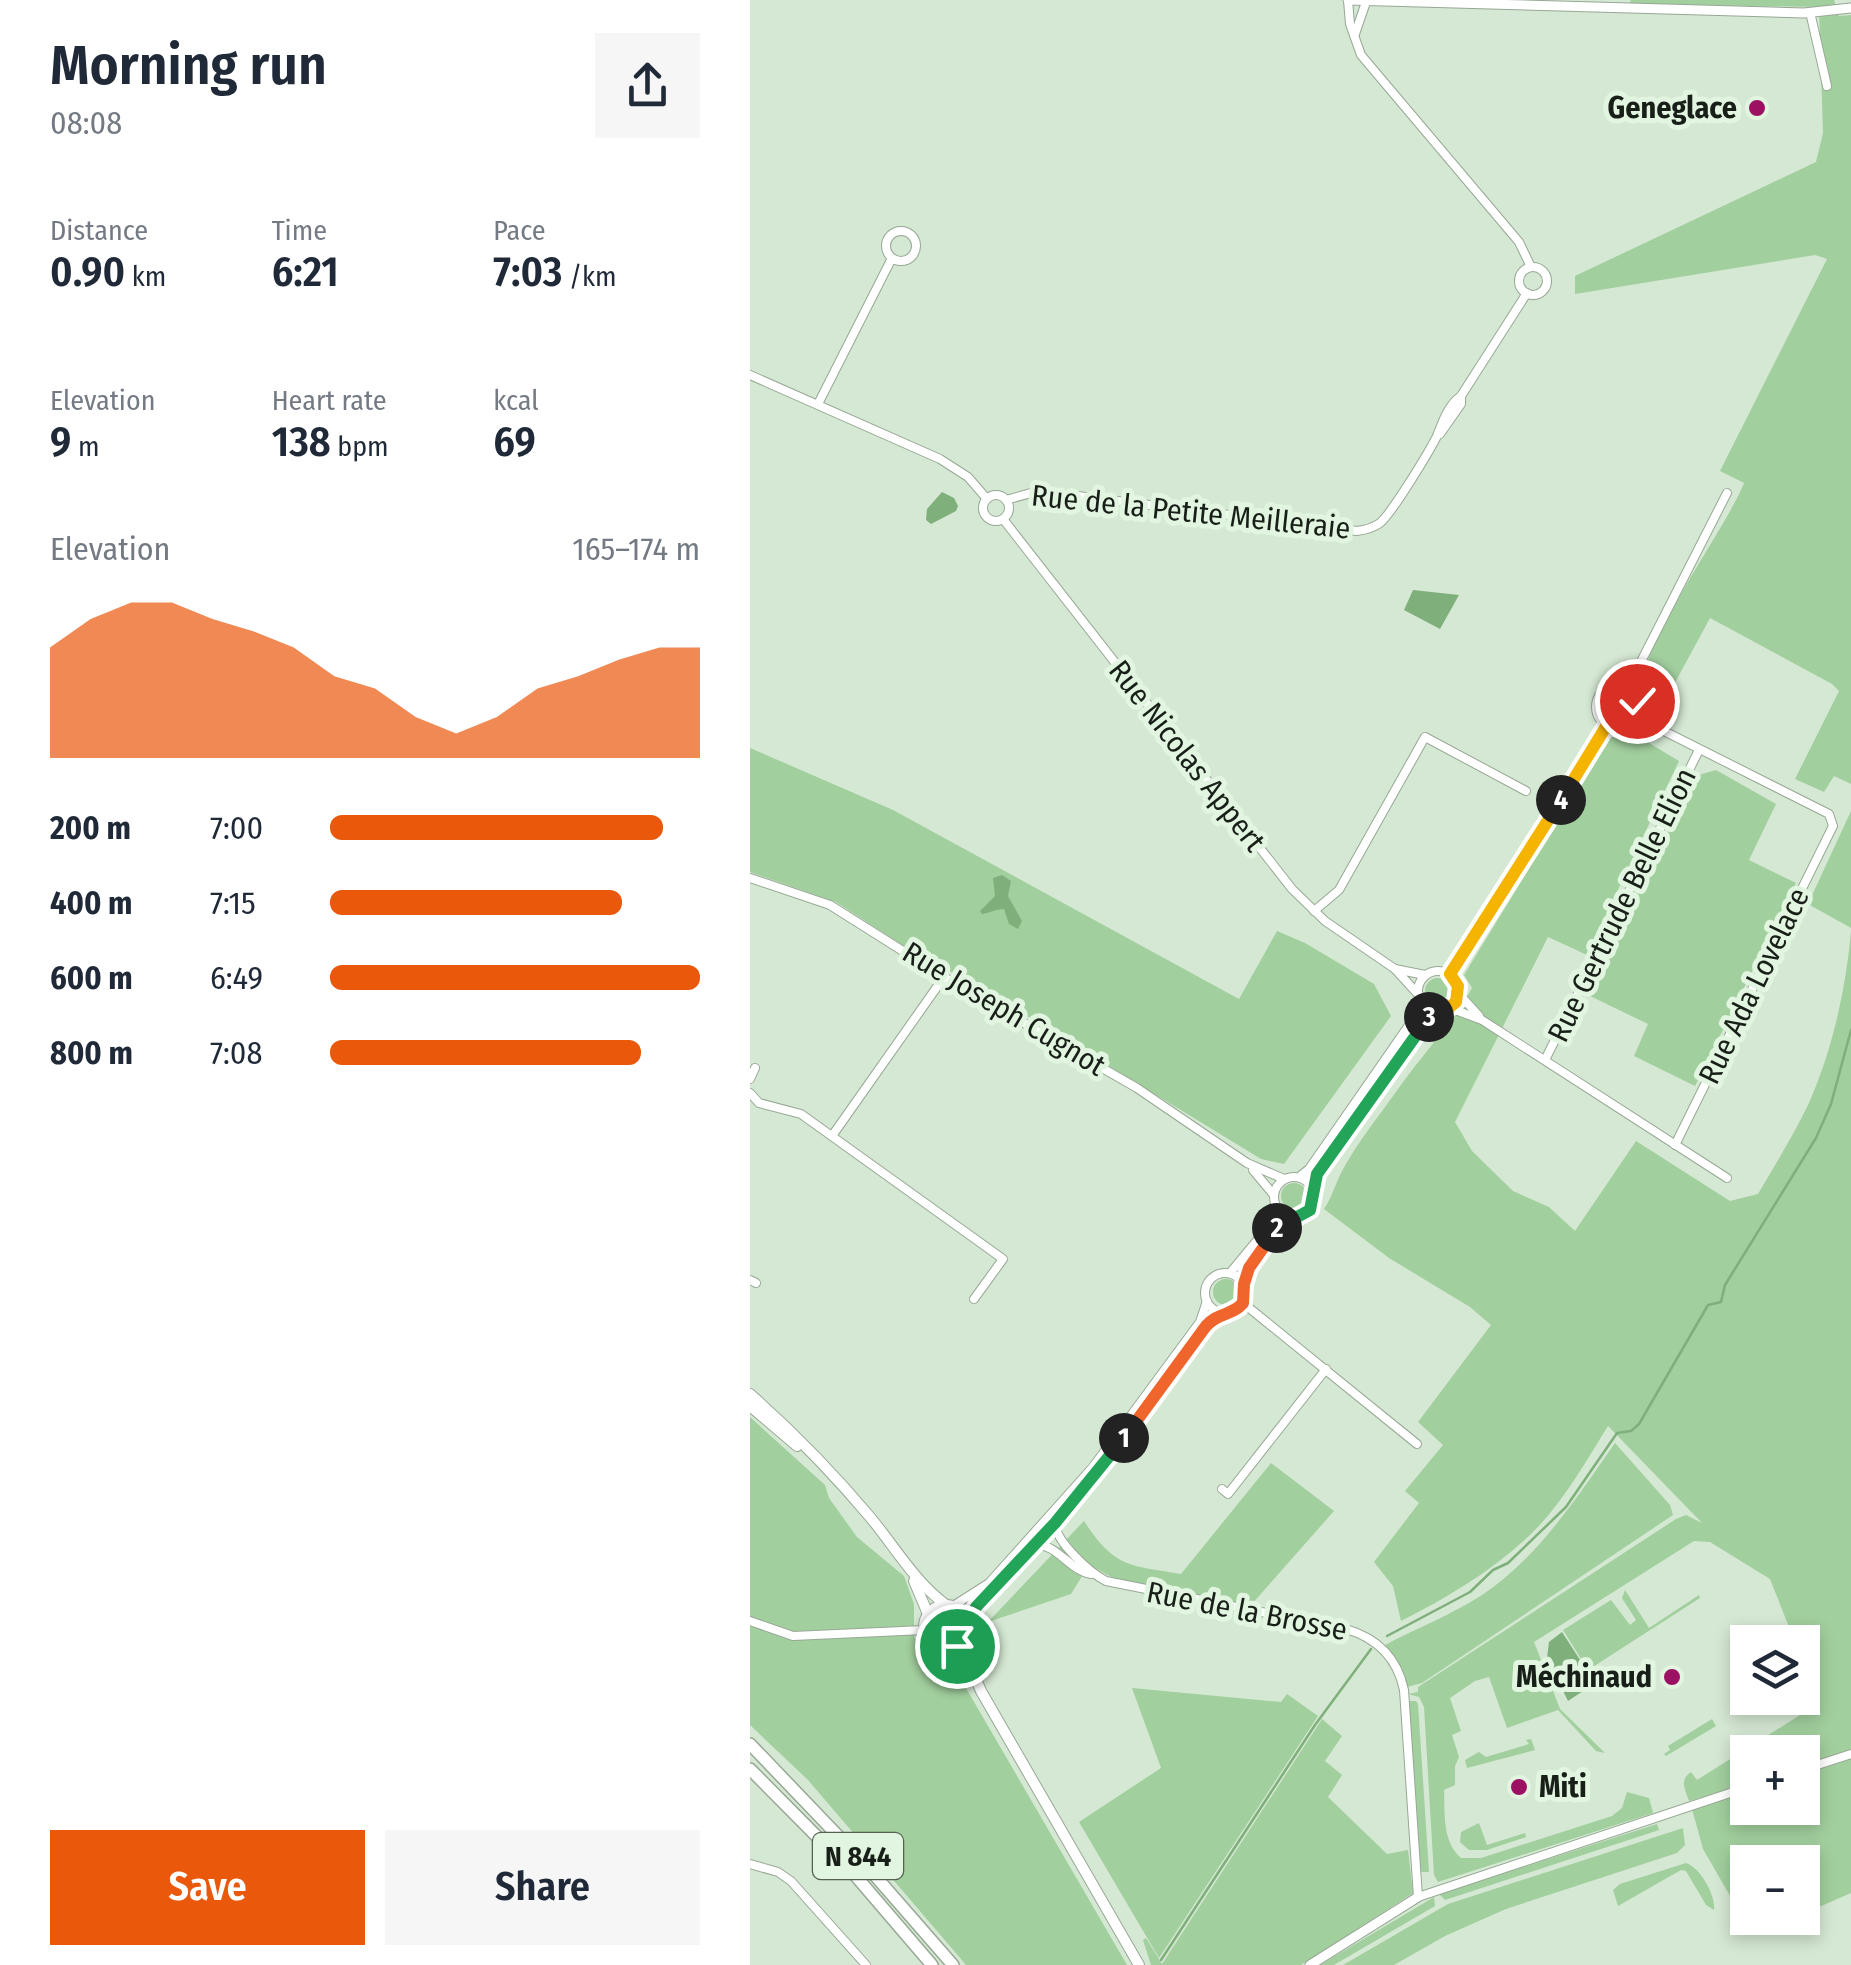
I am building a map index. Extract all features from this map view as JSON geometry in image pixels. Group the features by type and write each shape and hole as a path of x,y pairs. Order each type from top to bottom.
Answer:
{"highway":[{"name":"N 844","path":"750,1744 864,1862 953,1965"},
{"name":"N 844","path":"750,1769 854,1874 932,1965"}],"main road":[{"path":"750,1401 833,1474"},
{"path":"750,1401 833,1474 906,1566 949,1606 963,1613 968,1660 981,1691 1139,1965"},
{"path":"906,1566 928,1614 924,1630 931,1643 944,1649 981,1691"},
{"path":"928,1614 949,1606"},
{"path":"944,1649 957,1646 967,1630"}],"street":[{"path":"1531,267 1519,242 1361,54 1348,0 1810,12 1851,8"},
{"path":"1354,34 1366,2"},
{"path":"1810,12 1827,86"},
{"path":"818,404 892,258"},
{"path":"1531,267 1543,271 1547,283 1540,294 1526,293 1520,287 1523,270 1531,267"},
{"name":"Rue de la Petite Meilleraie","path":"1006,500 1038,492 1357,531 1376,525 1454,416 1461,396 1526,293"},
{"name":"Rue de la Petite Meilleraie","path":"750,374 940,458 968,478 987,499"},
{"path":"1627,689 1727,493"},
{"path":"997,495 1006,500 1008,512 1003,518 995,521 984,514 987,499 997,495"},
{"name":"Rue Nicolas Appert","path":"1003,518 1292,889 1314,910 1395,969"},
{"path":"1610,688 1627,689 1637,701 1636,717 1625,727 1607,725 1597,711 1600,695 1610,688"},
{"path":"1636,717 1699,750"},
{"path":"1450,974 1607,725"},
{"path":"1314,910 1340,890 1425,736 1526,791"},
{"name":"Rue Ada Lovelace","path":"1674,1145 1833,826 1829,814 1699,750"},
{"name":"Rue Gertrude Belle Elion","path":"1545,1060 1699,750"},
{"name":"Rue Joseph Cugnot","path":"750,878 830,905 1137,1088 1247,1163 1284,1178"},
{"path":"1395,969 1428,1010 1458,1011 1482,1020 1727,1178"},
{"path":"1312,1187 1317,1174 1422,1024 1456,1002 1458,986 1450,974 1437,971 1425,975 1395,969"},
{"path":"1230,1273 1269,1226 1276,1206 1274,1195 1284,1178 1300,1177 1309,1168 1414,1018 1425,975"},
{"path":"832,1136 944,976"},
{"path":"1458,994 1482,1020"},
{"path":"750,1080 754,1068"},
{"path":"750,1093 759,1103 801,1114 1003,1259 974,1299"},
{"name":"Rue Joseph Cugnot","path":"1247,1163 1274,1195"},
{"path":"1244,1284 1223,1272 1210,1280 1207,1301 1222,1312 1234,1311 1243,1303 1249,1268 1275,1230 1310,1210 1315,1195 1300,1177"},
{"path":"1276,1206 1292,1217"},
{"path":"949,1606 988,1583 1093,1467 1200,1322 1207,1301"},
{"path":"1243,1303 1417,1444"},
{"path":"967,1630 976,1607 1099,1472 1206,1326 1222,1312"},
{"path":"1222,1489 1228,1494 1326,1369"},
{"name":"Rue de la Brosse","path":"1055,1523 1059,1540 1093,1574"},
{"name":"Rue de la Brosse","path":"1036,1544 1048,1545 1076,1569 1133,1588 1346,1629 1381,1646 1398,1669 1405,1699 1418,1898"},
{"path":"750,1621 792,1636 924,1630"},
{"path":"1820,1764 1851,1754"},
{"path":"1310,1965 1418,1898 1730,1794"},
{"path":"750,1864 778,1872 792,1881 866,1965"}],"shaded area":[{"path":"1631,0 1834,0 1839,16 1851,15 1851,784 1834,776 1824,792 1795,779 1839,691 1832,684 1710,618 1658,714 1644,686 1655,644 1744,483 1720,471 1827,259 1815,255 1575,294 1575,276 1816,162 1823,133 1819,7 1629,4"},
{"path":"942,492 954,498 958,506 956,511 931,524 926,520 927,509"},
{"path":"1413,590 1459,595 1440,629 1404,610"},
{"path":"1616,734 1644,740 1679,761 1587,955 1548,937 1455,1122 1472,1151 1513,1191 1549,1207 1575,1231 1636,1141 1730,1201 1758,1194 1817,1085 1842,998 1851,931 1851,1752 1820,1762 1820,1735 1768,1735 1800,1715 1820,1715 1820,1625 1788,1625 1770,1579 1710,1542 1694,1541 1534,1642 1560,1709 1605,1753 1596,1751 1558,1710 1507,1728 1489,1677 1475,1681 1450,1698 1461,1731 1452,1735 1459,1757 1455,1785 1444,1790 1445,1818 1450,1844 1461,1858 1481,1858 1612,1816 1622,1808 1627,1792 1649,1798 1653,1813 1438,1882 1434,1875 1424,1707 1419,1697 1408,1694 1418,1692 1418,1687 1676,1519 1686,1515 1702,1523 1608,1426 1563,1496 1531,1534 1469,1582 1401,1621 1393,1586 1374,1562 1419,1503 1405,1491 1443,1445 1418,1422 1491,1325 1470,1307 1389,1258 1324,1209 1361,1141 1464,1002 1472,988 1464,975 1608,739"},
{"path":"750,748 893,810 1239,999 1277,931 1374,984 1391,1016 1284,1164 1261,1159 963,977 930,963 836,902 750,872"},
{"path":"1716,770 1776,804 1749,860 1796,883 1695,1086 1634,1056 1648,1024 1588,995 1695,776"},
{"path":"1851,811 1851,928 1808,904"},
{"path":"1002,875 1011,881 1008,896 1022,921 1018,929 1009,924 1004,909 982,914 980,911 995,896 993,878"},
{"path":"1438,978 1447,982 1451,991 1447,1000 1438,1004 1429,1000 1425,991 1429,982"},
{"path":"1294,1183 1303,1187 1307,1196 1303,1205 1294,1209 1285,1205 1281,1196 1285,1187"},
{"path":"1226,1279 1235,1283 1239,1292 1235,1301 1226,1305 1217,1301 1213,1292 1217,1283"},
{"path":"750,1417 825,1485 829,1498 857,1537 904,1576 914,1604 914,1637 923,1650 956,1671 1127,1965 966,1965 808,1780 750,1725"},
{"path":"1615,1443 1670,1505 1673,1515 1422,1683 1407,1687 1398,1662 1385,1645 1458,1609 1502,1580 1539,1545"},
{"path":"1271,1463 1334,1511 1251,1605 1121,1582 1089,1565 1071,1594 988,1622 1084,1521 1105,1548 1124,1562 1181,1574"},
{"path":"1625,1590 1649,1628 1699,1595 1700,1598 1588,1670 1563,1630 1611,1600 1630,1625 1636,1620 1622,1598"},
{"path":"945,1613 956,1617 960,1628 956,1639 945,1643 934,1639 930,1628 934,1617"},
{"path":"1562,1632 1595,1683 1568,1701 1547,1658 1549,1642"},
{"path":"1132,1688 1281,1702 1287,1694 1318,1716 1159,1958 1079,1822 1161,1768"},
{"path":"1409,1701 1418,1704 1429,1872 1420,1872"},
{"path":"1322,1719 1342,1736 1325,1761 1342,1775 1328,1797 1387,1854 1408,1850 1413,1893 1301,1965 1151,1965 1143,1940 1146,1938 1162,1964"},
{"path":"1712,1719 1716,1726 1664,1754 1670,1750 1668,1746"},
{"path":"1531,1739 1535,1750 1467,1768 1465,1760 1479,1752 1486,1757 1529,1744 1526,1740"},
{"path":"1851,1758 1851,1893 1820,1907 1820,1845 1730,1845 1730,1896 1703,1849 1692,1809 1730,1797 1730,1825 1820,1825 1820,1768"},
{"path":"1730,1759 1730,1789 1689,1801 1684,1782 1691,1772 1697,1780"},
{"path":"1479,1823 1487,1845 1525,1833 1526,1837 1487,1850 1469,1850 1460,1842 1461,1832"},
{"path":"1657,1824 1659,1830 1445,1900 1439,1894"},
{"path":"1683,1828 1685,1845 1677,1853 1506,1909 1445,1936 1394,1965 1343,1965 1448,1904"},
{"path":"1686,1863 1706,1883 1714,1910 1706,1905 1686,1871 1681,1870 1618,1906 1613,1890 1620,1884"},
{"path":"1434,1897 1435,1906 1334,1965 1320,1965"}],"waterway":[{"path":"1387,1636 1470,1592 1493,1570 1508,1563 1566,1507 1617,1433 1631,1431 1639,1424 1708,1305 1721,1302 1725,1285 1816,1138 1831,1104 1851,1030"},
{"path":"1161,1960 1315,1725 1371,1649"}],"place":[{"name":"Geneglace","path":"1757,108"},
{"name":"Méchinaud","path":"1672,1677"},
{"name":"Miti","path":"1519,1787"}],"route":[{"path":"957,1646 966,1636 976,1607 1099,1472 1206,1326 1222,1312 1234,1311 1243,1303 1249,1268 1275,1230 1281,1223 1310,1210 1317,1174 1422,1024 1456,1002 1458,986 1450,974 1607,725 1620,728 1633,721 1638,712 1637,701"}]}
